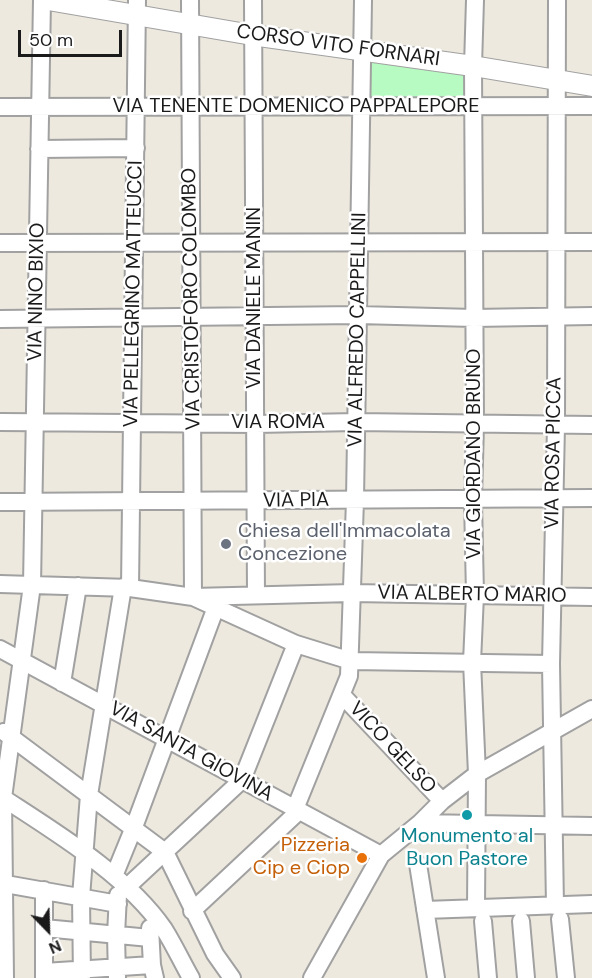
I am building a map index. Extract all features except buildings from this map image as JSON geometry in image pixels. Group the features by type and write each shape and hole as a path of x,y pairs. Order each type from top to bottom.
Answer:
{"street":[{"name":"VIA NINO BIXIO","path":"5,978 1,797 5,733 32,585 42,0"},
{"name":"CORSO VITO FORNARI","path":"48,0 137,7 190,25 473,66 592,86"},
{"name":"VIA CRISTOFORO COLOMBO","path":"190,0 193,597"},
{"name":"VIA DANIELE MANIN","path":"253,0 256,595"},
{"name":"VIA ALFREDO CAPPELLINI","path":"297,810 349,676 351,661 363,0"},
{"name":"VIA GIORDANO BRUNO","path":"476,0 473,66 475,595 472,663 477,774 479,915 488,978"},
{"name":"VIA ROSA PICCA","path":"557,0 556,425 551,733 557,912 566,978"},
{"name":"VIA PELLEGRINO MATTEUCCI","path":"82,974 81,897 88,795 126,588 132,501 137,7"},
{"name":"VIA TENENTE DOMENICO PAPPALEPORE","path":"0,107 592,106"},
{"path":"39,149 136,148"},
{"path":"0,243 474,242 556,244 592,242"},
{"path":"0,319 255,318 358,315 474,318 592,316"},
{"name":"VIA ROMA","path":"0,422 256,424 356,422 592,425"},
{"name":"VIA PIA","path":"0,502 592,498"},
{"path":"0,584 126,588 193,597 296,644 351,661 551,664"},
{"path":"62,683 78,586"},
{"name":"VIA ALBERTO MARIO","path":"193,597 352,593 592,597"},
{"path":"117,973 116,935 120,881 134,827 216,607"},
{"path":"120,881 165,852 242,780 296,644"},
{"name":"VIA SANTA GIOVINA","path":"0,649 381,855"},
{"name":"VICO GELSO","path":"342,695 442,801"},
{"path":"312,978 381,855 420,823 442,801 477,774 592,709"},
{"path":"5,733 165,852 192,911 215,954 232,978"},
{"path":"1,797 120,881 164,929 190,978"},
{"path":"192,911 297,810"},
{"path":"420,823 592,826"},
{"path":"418,864 436,978"},
{"path":"2,883 118,904"},
{"path":"44,890 44,975 153,972 149,912"},
{"path":"425,910 479,915 557,912 592,904"},
{"path":"521,921 526,978"},
{"path":"44,928 150,938"}],"green space":[{"path":"371,60 469,76 469,99 368,100"}],"place":[{"name":"Chiesa dell'Immacolata Concezione","path":"226,544"},
{"name":"Monumento al Buon Pastore","path":"467,815"},
{"name":"Pizzeria Cip e Ciop","path":"362,858"}]}
